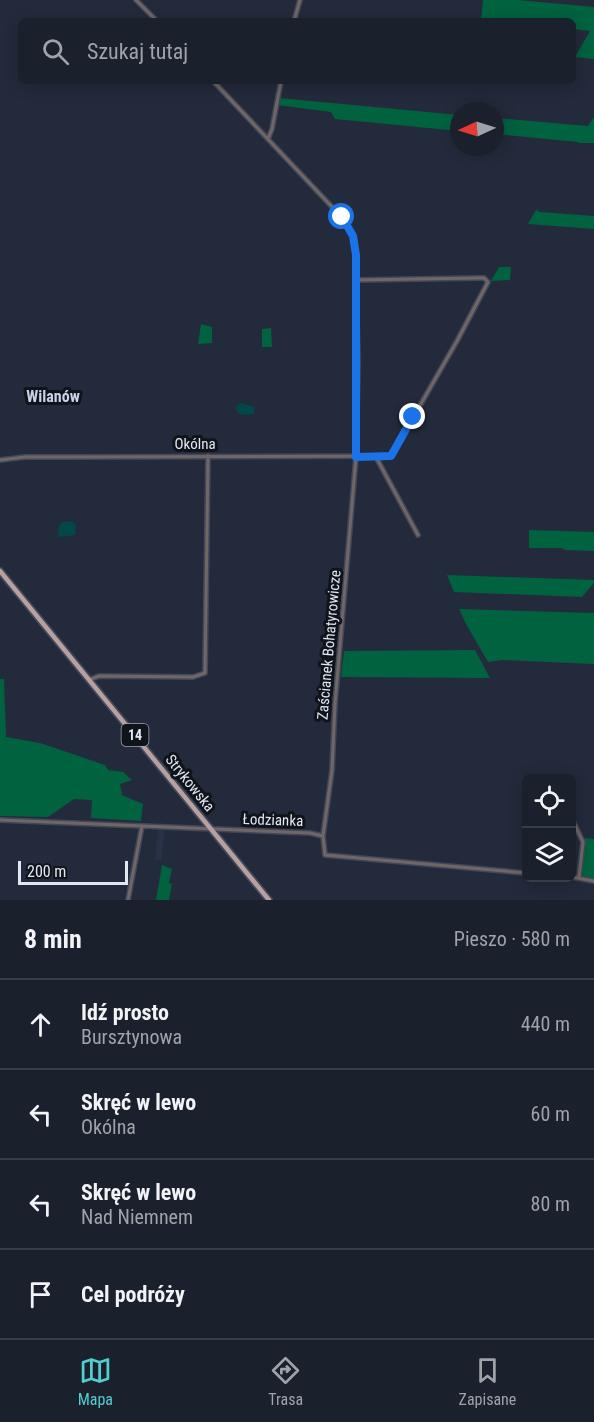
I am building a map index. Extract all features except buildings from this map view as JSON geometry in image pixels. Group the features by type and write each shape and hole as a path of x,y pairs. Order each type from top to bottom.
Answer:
{"main road":[{"name":"Strykowska","path":"0,571 269,900"}],"street":[{"path":"136,0 154,18"},
{"path":"295,18 300,0"},
{"name":"Zaścianek Bohatyrowicze","path":"216,84 324,197 348,226 355,241 357,280 356,457 335,708 332,772 323,836"},
{"path":"268,139 280,84"},
{"name":"Okólna","path":"0,460 25,457 391,456 488,282 484,278 357,280"},
{"path":"89,680 99,676 193,677 205,673 208,456"},
{"path":"376,457 418,535"},
{"name":"Łodzianka","path":"0,820 315,833 323,836 325,855 522,873"},
{"path":"128,900 141,826"},
{"path":"576,827 583,842 579,877 594,881"}],"shaded area":[{"path":"241,403 254,407 254,414 242,415 237,412 236,406"},
{"path":"71,521 76,525 75,535 58,537 59,525"},
{"path":"158,829 165,830 161,861 155,860"}],"green space":[{"path":"483,0 518,0 594,7 594,59 576,57 590,31 576,29 576,18 481,18"},
{"path":"279,98 450,114 450,130 335,119 331,112 277,105"},
{"path":"594,117 594,143 504,135 504,119 588,126"},
{"path":"536,210 594,216 594,229 528,224"},
{"path":"499,267 511,267 510,280 491,281"},
{"path":"201,324 212,327 212,343 198,344"},
{"path":"271,328 272,347 262,347 262,329"},
{"path":"529,530 594,532 594,551 529,548"},
{"path":"447,575 594,580 594,583 582,597 454,592"},
{"path":"459,609 594,613 594,664 502,660 488,662"},
{"path":"475,650 490,678 341,677 344,651"},
{"path":"0,679 4,679 6,737 40,743 105,765 108,770 123,772 132,780 120,784 122,795 143,804 141,821 91,818 92,800 74,799 48,817 0,816"},
{"path":"584,838 594,839 594,879 581,875"},
{"path":"162,865 172,869 169,900 156,900"}],"district":[{"name":"Wilanów","path":"53,396"}],"route":[{"path":"342,217 355,241 356,255 358,377 356,457 391,456 413,417"}]}
